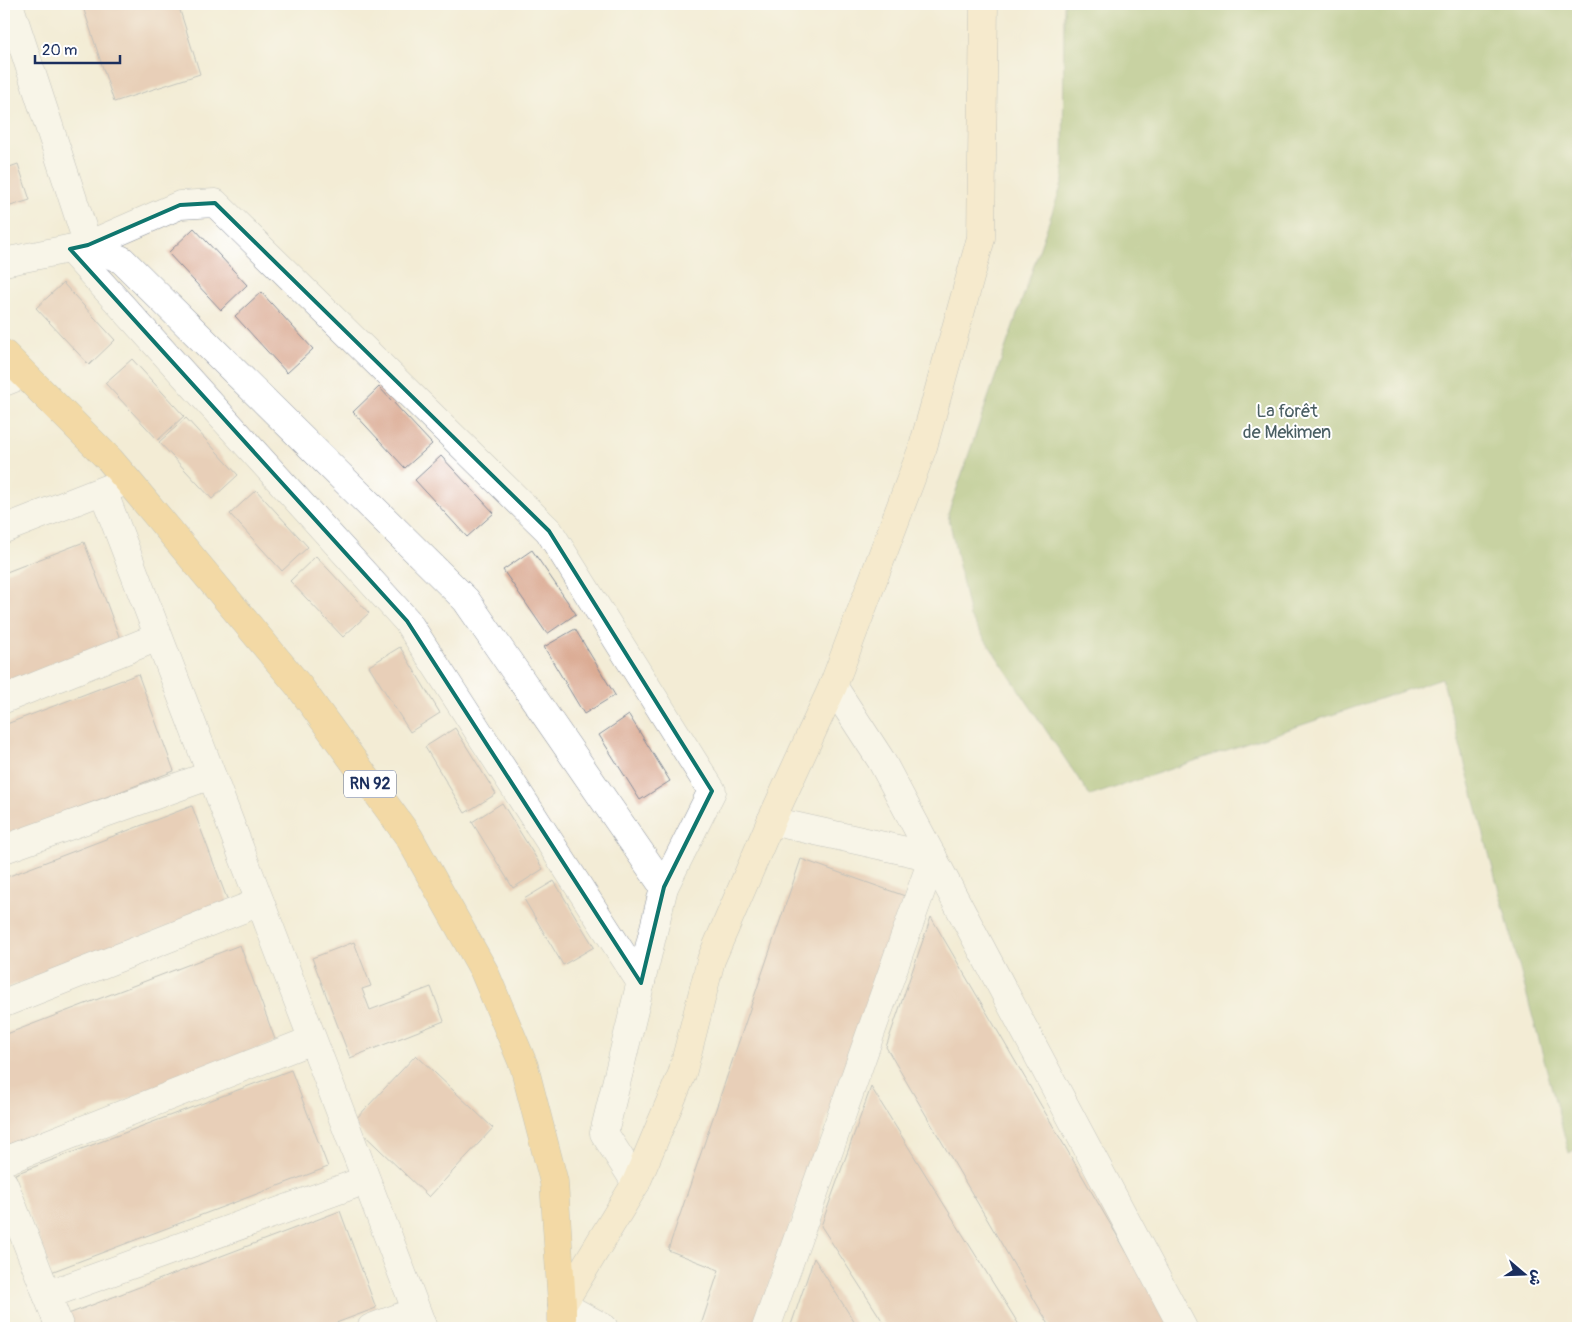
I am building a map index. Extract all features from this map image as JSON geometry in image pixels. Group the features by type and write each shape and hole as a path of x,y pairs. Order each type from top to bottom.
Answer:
{"main road":[{"name":"RN 92","path":"4,354 14,378 110,460 128,481 299,686 409,837 484,970 524,1066 554,1182 561,1321"}],"street":[{"path":"9,4 79,247 407,621 641,983"},
{"path":"604,1328 561,1321 636,1183 682,1074 711,960 771,821 833,686 923,447 981,238 984,4"},
{"path":"4,262 79,247 180,204 215,203 549,531 712,792 664,887 604,1133 636,1183"},
{"path":"79,247 122,260 466,600 664,887"},
{"path":"4,529 128,481"},
{"path":"103,491 419,1320 371,1328"},
{"path":"4,699 158,637"},
{"path":"833,686 881,760 1183,1328"},
{"path":"4,850 211,775"},
{"path":"771,821 933,857"},
{"path":"766,1328 933,857"},
{"path":"4,1003 260,902"},
{"path":"4,1161 312,1040"},
{"path":"47,1295 366,1180"},
{"path":"4,1184 60,1328"}],"highlighted area":[{"path":"215,203 549,531 712,791 664,887 641,983 407,621 70,249 88,245 180,205"}],"green space":[{"name":"La forêt de Mekimen","path":"1064,4 1578,4 1578,1148 1569,1153 1442,678 1090,796 970,617 948,514 1063,181"}],"building":[{"path":"82,4 178,4 200,74 114,102"},
{"path":"18,164 30,200 4,208 4,169"},
{"path":"194,228 247,285 221,310 168,253"},
{"path":"63,283 115,340 89,365 36,308"},
{"path":"261,292 313,349 287,373 235,316"},
{"path":"132,359 184,416 158,440 105,383"},
{"path":"379,387 432,444 405,468 353,412"},
{"path":"186,418 238,475 212,499 159,442"},
{"path":"441,456 494,513 467,537 415,480"},
{"path":"256,490 308,547 282,571 230,514"},
{"path":"84,542 120,639 4,684 4,573"},
{"path":"532,550 576,614 547,634 503,570"},
{"path":"316,556 369,613 343,637 290,581"},
{"path":"575,629 615,695 584,714 544,647"},
{"path":"400,647 440,713 410,732 369,666"},
{"path":"138,674 174,771 4,836 4,725"},
{"path":"629,715 670,781 640,800 599,735"},
{"path":"455,728 496,794 465,813 425,747"},
{"path":"502,803 543,869 513,888 472,822"},
{"path":"192,806 229,904 4,989 4,878"},
{"path":"801,859 905,896 754,1328 700,1328 719,1270 668,1250"},
{"path":"554,881 594,947 563,965 524,899"},
{"path":"931,917 1171,1328 1051,1328 886,1047"},
{"path":"354,942 371,986 362,989 370,1010 431,987 444,1021 350,1058 312,958"},
{"path":"240,945 276,1042 4,1146 4,1035"},
{"path":"416,1055 493,1128 429,1197 352,1123"},
{"path":"291,1070 328,1167 51,1272 15,1174"},
{"path":"871,1087 1021,1328 887,1328 821,1226"},
{"path":"340,1211 376,1308 323,1328 68,1328 63,1316"},
{"path":"814,1258 858,1328 790,1328"}]}
